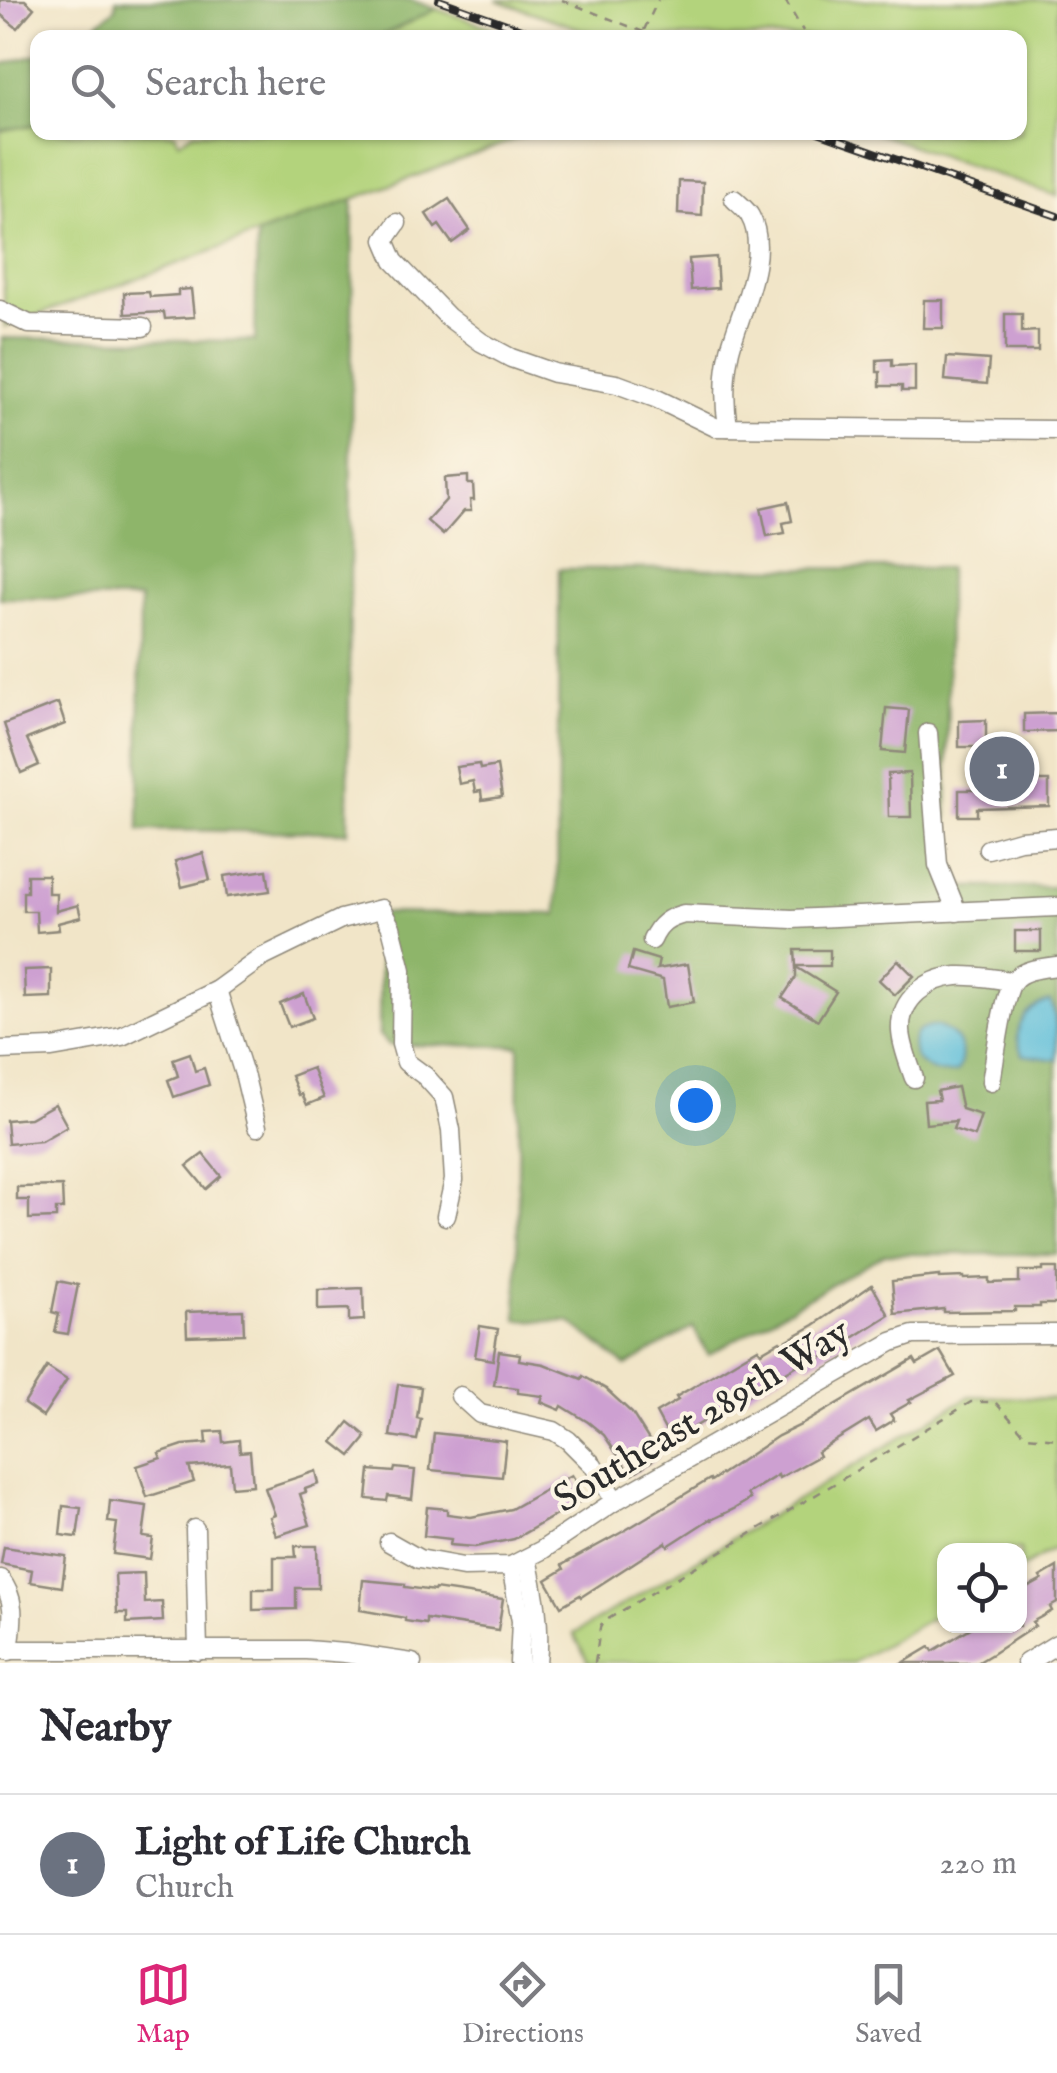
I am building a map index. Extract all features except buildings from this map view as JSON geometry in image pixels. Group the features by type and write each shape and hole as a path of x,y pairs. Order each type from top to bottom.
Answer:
{"street":[{"path":"728,428 725,408 730,349 748,297 756,242 750,215 734,199"},
{"path":"396,223 385,240 394,261 448,317 481,342 511,358 554,373 618,384 715,428 1057,430"},
{"path":"0,310 29,324 143,327"},
{"path":"928,733 938,865 957,912"},
{"path":"988,849 1020,840 1057,837"},
{"path":"652,940 656,929 670,917 684,914 792,919 1057,908"},
{"path":"0,1050 52,1048 122,1036 217,990 277,950 341,919 381,909 391,927 402,970 401,1044 406,1062 444,1097 451,1130 454,1180 446,1216"},
{"path":"991,1082 1013,981 1024,972 1057,966"},
{"path":"914,1078 901,1033 904,1012 919,990 945,978 961,976 1013,981"},
{"path":"217,990 257,1126"},
{"name":"Southeast 289th Way","path":"519,1562 615,1501 892,1342 912,1335 1057,1334"},
{"path":"460,1396 480,1414 554,1431 568,1440 593,1465 615,1501"},
{"path":"195,1529 198,1651"},
{"path":"389,1542 419,1559 464,1567 519,1562"},
{"path":"519,1562 519,1663"},
{"path":"519,1562 539,1613 536,1663"},
{"path":"0,1579 10,1592 14,1611 5,1650 306,1650 344,1658 412,1663"},
{"path":"1026,1663 1057,1644"}],"path":[{"path":"562,0 639,30"},
{"path":"645,30 658,0"},
{"path":"784,0 802,30"},
{"path":"595,1663 603,1622 971,1402 995,1402 1026,1436 1057,1439"}],"green space":[{"path":"116,0 411,0 436,9 393,30 90,30 115,9"},
{"path":"496,0 1057,0 1057,196 895,140 1027,140 1027,30 584,30"},
{"path":"436,9 499,30 395,30"},
{"path":"30,57 30,125 0,131 0,65"},
{"path":"30,125 30,140 514,140 5,327 0,131"},
{"path":"353,199 348,832 139,830 140,599 0,598 2,338 255,341 257,234"},
{"path":"948,568 947,848 962,887 1057,887 1057,1254 885,1254 708,1355 693,1327 626,1366 570,1322 517,1320 519,1046 389,1045 379,1035 380,913 557,914 559,569"},
{"path":"970,1396 1057,1399 1057,1547 1027,1565 1027,1543 937,1543 937,1615 852,1663 588,1662 574,1634"}],"water":[{"path":"1050,1001 1057,1060 1023,1055 1018,1037 1022,1022 1033,1009"},
{"path":"937,1026 959,1044 962,1057 957,1072 935,1072 916,1059 915,1035"}],"railway":[{"path":"439,0 523,30"},
{"path":"841,140 1057,216"}],"place":[{"name":"Light of Life Church","path":"1002,769"}]}
